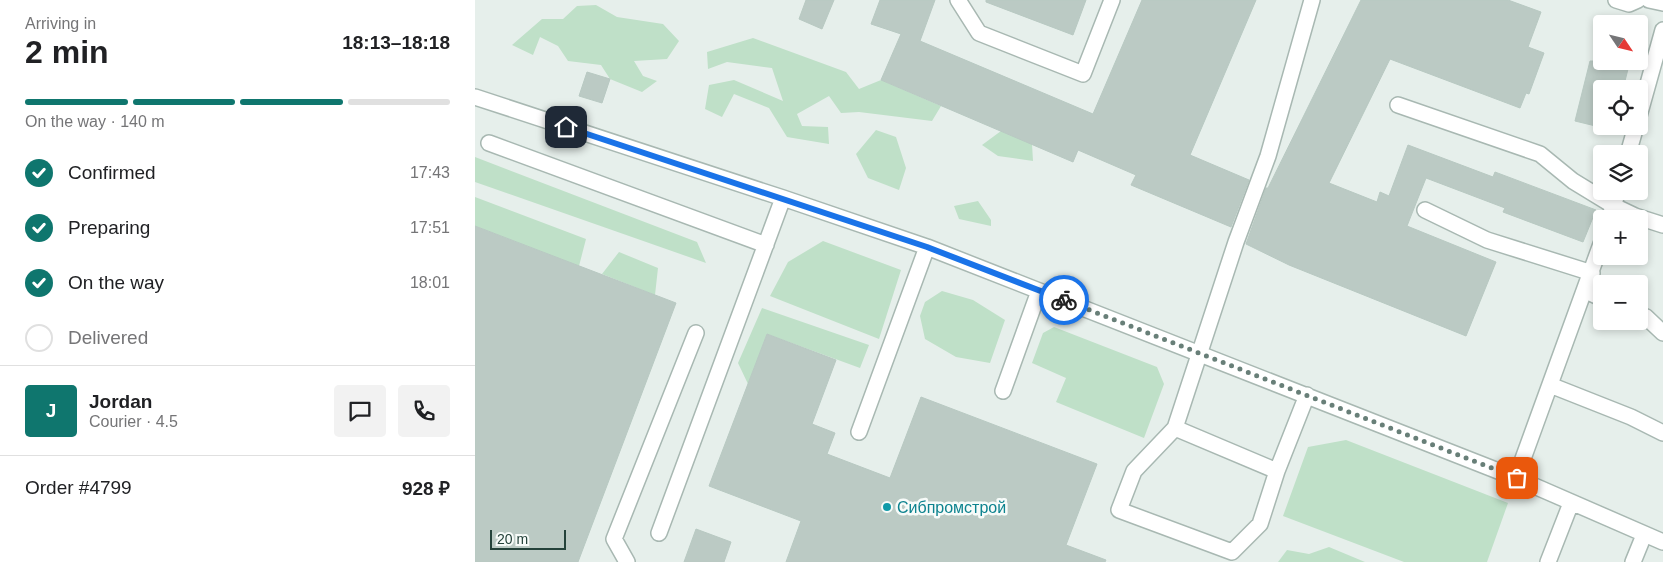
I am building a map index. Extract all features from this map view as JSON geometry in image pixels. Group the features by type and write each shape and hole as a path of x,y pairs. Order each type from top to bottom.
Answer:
{"street":[{"path":"958,0 979,33 1083,74 1113,0"},
{"path":"1307,395 1277,471 1260,524 1232,552 1119,510 1134,471 1175,428 1201,354 1236,242 1268,156 1312,0"},
{"path":"1616,0 1629,4 1638,0"},
{"path":"1649,0 1663,4"},
{"path":"1648,84 1663,30"},
{"path":"475,97 927,247 1517,478 1663,542"},
{"path":"1398,104 1540,154 1573,181 1614,205 1635,216 1663,225"},
{"path":"489,143 766,245"},
{"path":"659,533 783,198"},
{"path":"1425,210 1487,240 1592,273"},
{"path":"859,432 927,247"},
{"path":"1517,478 1594,265"},
{"path":"1003,391 1039,291"},
{"path":"1586,291 1593,294"},
{"path":"1648,319 1663,333"},
{"path":"627,562 614,539 696,332"},
{"path":"1551,385 1663,433"},
{"path":"1175,428 1277,471"},
{"path":"1548,562 1571,502"},
{"path":"1633,562 1644,535"}],"green space":[{"path":"596,5 617,17 663,24 679,41 667,59 634,61 643,76 657,81 642,92 610,79 601,65 568,61 558,46 540,37 533,55 512,45 542,19 563,19 577,6"},
{"path":"753,38 846,72 859,89 881,80 941,106 932,121 859,112 841,113 829,96 797,114 802,126 828,127 829,144 787,137 769,108 734,94 722,117 705,109 709,85 734,80 783,101 772,68 727,62 708,69 707,52"},
{"path":"876,130 896,137 906,168 899,190 868,178 856,154"},
{"path":"1001,131 1032,144 1033,161 998,156 982,145"},
{"path":"475,157 697,242 706,263 475,182"},
{"path":"475,197 586,239 579,266 475,226"},
{"path":"978,201 991,220 991,226 959,219 954,206"},
{"path":"823,241 901,270 879,339 770,296 788,262"},
{"path":"619,252 658,268 655,295 602,274"},
{"path":"942,291 973,300 1005,320 990,363 956,357 925,339 920,316 925,302"},
{"path":"762,308 869,345 860,368 767,334 748,384 738,363"},
{"path":"1054,327 1157,367 1164,384 1144,438 1056,402 1066,378 1032,363 1043,333"},
{"path":"1346,440 1508,503 1487,562 1404,562 1283,516 1308,447"},
{"path":"1329,547 1365,562 1278,562 1287,550 1309,554"}],"building":[{"path":"806,0 834,0 822,29 799,19"},
{"path":"880,0 935,0 920,41 1093,114 1142,0 1256,0 1190,155 1249,180 1231,227 1131,185 1136,175 1078,150 1073,162 881,80 901,34 871,24"},
{"path":"986,0 1086,0 1073,35 986,2"},
{"path":"1361,0 1508,0 1541,12 1528,47 1544,53 1529,94 1526,93 1520,108 1390,59 1329,183 1377,202 1380,192 1389,196 1408,145 1493,177 1495,172 1596,210 1593,210 1593,217 1583,242 1503,212 1505,208 1426,178 1407,226 1496,262 1466,336 1289,265 1246,244 1266,188 1268,188"},
{"path":"1590,61 1593,61 1593,70 1628,70 1625,80 1593,80 1593,125 1575,121"},
{"path":"587,72 610,79 602,103 579,96"},
{"path":"475,226 676,303 578,562 475,562"},
{"path":"767,334 836,360 812,424 835,433 827,454 890,478 921,397 1097,464 1066,545 1106,560 1105,562 786,562 801,521 709,486"},
{"path":"696,529 731,542 724,562 684,562"}],"way so far":[{"path":"1064,300 1517,478"}],"place":[{"name":"Сибпромстрой","path":"887,507"}],"route":[{"path":"566,127 927,247 1064,300"}]}
